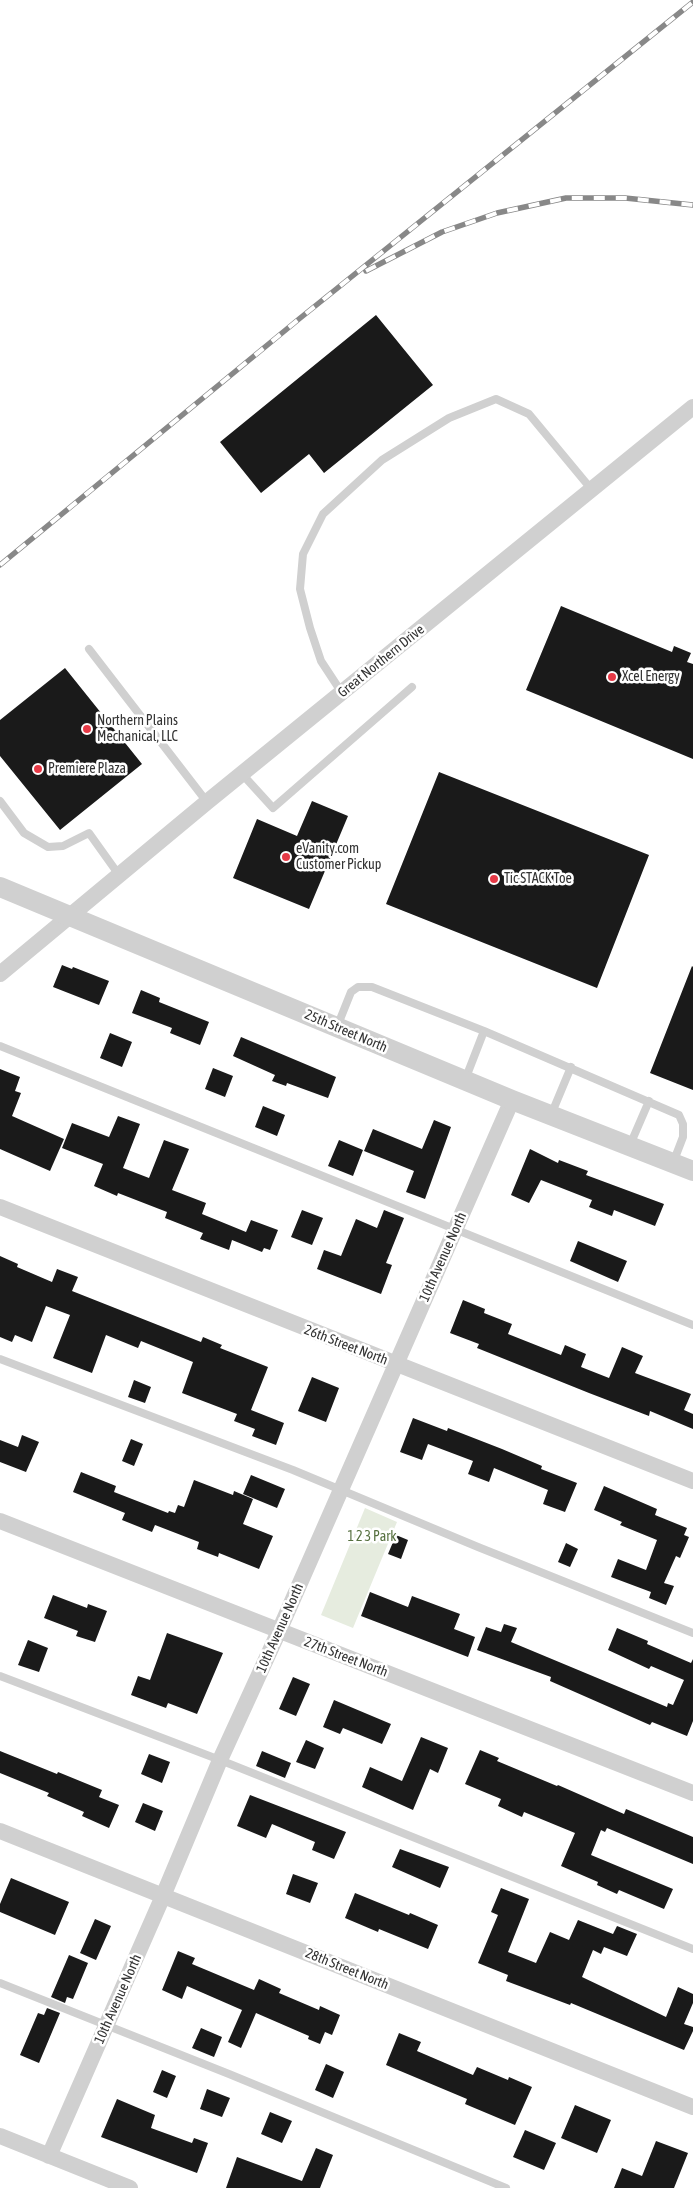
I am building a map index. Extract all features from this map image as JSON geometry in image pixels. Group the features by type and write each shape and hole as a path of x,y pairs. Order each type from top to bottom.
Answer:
{"street":[{"name":"Great Northern Drive","path":"0,974 207,802 693,407"},
{"name":"25th Street North","path":"0,887 512,1100 693,1171"},
{"name":"10th Avenue North","path":"49,2156 163,1896 220,1760 279,1631 512,1100"},
{"name":"26th Street North","path":"0,1207 693,1481"},
{"name":"27th Street North","path":"0,1521 693,1793"},
{"name":"28th Street North","path":"0,1831 693,2107"},
{"path":"0,2136 49,2156 102,2183 130,2188"}],"lane":[{"path":"342,693 321,661 310,628 300,588 303,554 323,514 382,460 449,418 496,399 529,414 592,490"},
{"path":"89,649 207,802"},
{"path":"242,774 274,808 412,687"},
{"path":"0,800 24,833 48,847 63,846 89,833 119,875"},
{"path":"337,1027 351,992 358,987 372,988 571,1066 679,1115 683,1124 683,1137 673,1163"},
{"path":"465,1080 484,1031"},
{"path":"0,1046 693,1325"},
{"path":"551,1115 571,1066"},
{"path":"630,1146 649,1101"},
{"path":"0,1359 293,1470 487,1551 693,1632"},
{"path":"0,1676 220,1760 693,1949"},
{"path":"0,1983 506,2188"}],"green space":[{"name":"1 2 3 Park","path":"365,1508 397,1522 353,1628 321,1615"}],"building":[{"path":"376,315 433,385 324,473 309,454 261,493 220,442"},
{"name":"Xcel Energy","path":"561,606 672,652 674,646 691,653 687,662 693,664 693,759 526,690"},
{"path":"65,668 142,764 60,830 0,756 0,720"},
{"path":"439,772 649,855 597,988 386,904"},
{"name":"eVanity.com Customer Pickup","path":"312,801 348,816 309,909 233,878 257,819 297,836"},
{"path":"62,965 72,969 73,967 109,981 99,1005 53,987"},
{"path":"693,967 693,1090 650,1073"},
{"path":"141,990 160,998 159,1002 209,1022 200,1045 170,1033 172,1028 132,1013"},
{"path":"110,1033 132,1042 122,1067 100,1058"},
{"path":"241,1037 336,1077 328,1098 287,1083 286,1086 272,1081 275,1075 233,1056"},
{"path":"213,1068 233,1076 225,1097 205,1089"},
{"path":"0,1069 20,1077 15,1091 21,1093 12,1116 64,1139 50,1171 0,1149"},
{"path":"263,1106 285,1115 277,1136 255,1127"},
{"path":"118,1116 140,1124 123,1168 149,1178 164,1140 189,1149 172,1190 206,1203 202,1214 246,1232 251,1220 278,1230 270,1250 264,1248 262,1252 232,1240 229,1250 200,1239 203,1233 165,1218 167,1212 118,1193 117,1196 94,1186 103,1164 62,1148 72,1123 109,1137"},
{"path":"434,1120 451,1127 425,1199 406,1192 414,1171 364,1151 373,1129 422,1149"},
{"path":"339,1140 363,1150 353,1176 328,1166"},
{"path":"530,1149 558,1163 559,1160 588,1171 586,1175 664,1204 655,1226 614,1210 612,1216 589,1207 592,1200 541,1180 529,1203 511,1195"},
{"path":"302,1210 323,1218 312,1245 291,1237"},
{"path":"384,1210 404,1218 386,1263 392,1265 381,1294 317,1269 324,1250 341,1256 356,1219 377,1228"},
{"path":"578,1241 627,1261 618,1282 570,1261"},
{"path":"0,1256 18,1264 17,1267 52,1282 57,1269 78,1277 72,1291 201,1342 203,1337 222,1345 220,1348 268,1367 251,1410 284,1423 276,1445 252,1436 255,1429 234,1421 237,1414 182,1393 193,1362 141,1341 138,1348 106,1335 92,1373 53,1358 70,1315 46,1306 32,1342 15,1335 12,1342 0,1337"},
{"path":"463,1300 485,1309 484,1313 512,1324 508,1334 561,1355 565,1345 586,1354 581,1367 609,1378 622,1347 643,1356 635,1373 691,1394 684,1410 693,1414 693,1429 650,1411 649,1416 589,1393 477,1348 479,1344 450,1333"},
{"path":"312,1377 339,1388 326,1422 298,1411"},
{"path":"134,1380 151,1387 145,1403 128,1397"},
{"path":"413,1418 447,1431 448,1428 502,1449 542,1466 541,1469 577,1483 565,1512 543,1504 548,1490 494,1468 489,1482 468,1474 473,1461 428,1444 422,1460 400,1452"},
{"path":"22,1435 39,1442 26,1472 0,1462 0,1440 18,1447"},
{"path":"131,1439 143,1444 134,1466 122,1461"},
{"path":"81,1472 116,1486 114,1492 168,1513 169,1511 175,1513 178,1505 184,1507 194,1480 233,1495 234,1491 253,1499 243,1524 273,1536 259,1569 219,1553 218,1557 197,1549 199,1542 155,1525 152,1532 122,1520 125,1513 73,1492"},
{"path":"251,1475 285,1489 277,1508 243,1494"},
{"path":"604,1486 657,1509 655,1515 687,1528 684,1535 689,1537 680,1558 676,1556 664,1583 674,1586 666,1605 649,1598 651,1592 611,1577 618,1559 646,1570 657,1540 620,1525 622,1522 594,1510"},
{"path":"396,1535 408,1540 401,1559 388,1554"},
{"path":"566,1543 578,1549 570,1567 558,1562"},
{"path":"370,1592 408,1607 412,1596 460,1614 454,1629 475,1637 468,1657 361,1616"},
{"path":"53,1595 87,1608 88,1604 107,1611 95,1642 76,1636 78,1631 44,1618"},
{"path":"504,1624 517,1628 511,1642 667,1707 668,1703 673,1705 684,1680 651,1666 649,1669 608,1650 617,1628 648,1641 647,1644 691,1663 693,1659 693,1721 687,1736 652,1722 650,1725 550,1681 551,1677 477,1650 486,1627 501,1632"},
{"path":"167,1633 223,1653 197,1714 168,1703 166,1708 131,1695 138,1676 150,1680"},
{"path":"28,1640 48,1648 39,1672 18,1665"},
{"path":"293,1677 310,1684 296,1716 279,1709"},
{"path":"334,1700 391,1724 382,1744 343,1728 340,1734 323,1727"},
{"path":"421,1737 448,1748 438,1773 430,1769 413,1810 362,1787 370,1767 402,1781"},
{"path":"306,1740 324,1748 315,1769 296,1762"},
{"path":"480,1750 499,1758 497,1761 624,1814 626,1809 693,1837 693,1864 607,1828 605,1832 601,1830 591,1855 673,1889 664,1909 619,1890 617,1894 597,1885 598,1882 561,1866 575,1833 524,1812 522,1817 498,1806 501,1799 465,1784"},
{"path":"0,1751 102,1790 99,1797 119,1805 109,1828 82,1816 84,1812 47,1796 49,1793 0,1773"},
{"path":"262,1751 291,1763 285,1778 256,1766"},
{"path":"149,1754 170,1762 162,1783 141,1774"},
{"path":"250,1795 346,1832 334,1859 312,1850 315,1842 272,1824 266,1838 237,1826"},
{"path":"143,1803 163,1811 155,1831 135,1822"},
{"path":"400,1849 449,1867 440,1888 392,1867"},
{"path":"293,1874 318,1883 310,1903 286,1894"},
{"path":"11,1878 69,1902 55,1935 0,1912 0,1904"},
{"path":"501,1888 529,1899 508,1952 536,1963 550,1932 569,1940 578,1920 613,1934 617,1926 637,1934 627,1956 604,1947 601,1954 593,1950 582,1977 666,2017 678,1987 693,1994 693,2003 684,2024 693,2027 693,2031 684,2050 571,2003 570,2005 506,1981 508,1975 478,1963 498,1915 491,1912"},
{"path":"355,1893 438,1925 428,1949 379,1929 378,1932 345,1918"},
{"path":"95,1919 111,1926 96,1960 80,1953"},
{"path":"178,1951 195,1958 192,1964 254,1990 259,1979 281,1989 279,1993 319,2010 320,2006 340,2015 332,2035 325,2032 320,2044 308,2039 309,2036 256,2013 241,2048 228,2042 242,2010 187,1986 182,1999 162,1990"},
{"path":"69,1955 88,1963 73,1999 67,1997 65,2003 51,1997"},
{"path":"47,2008 60,2013 39,2063 20,2055 38,2013 44,2015"},
{"path":"201,2028 222,2037 214,2057 192,2048"},
{"path":"399,2033 421,2042 417,2051 473,2075 477,2067 508,2080 509,2077 532,2087 515,2125 465,2104 467,2099 386,2065"},
{"path":"326,2064 344,2072 333,2098 315,2090"},
{"path":"162,2070 176,2076 167,2098 153,2092"},
{"path":"207,2089 230,2098 222,2117 200,2109"},
{"path":"117,2099 155,2115 151,2128 192,2143 194,2138 208,2143 197,2173 101,2137"},
{"path":"575,2105 611,2120 597,2153 561,2138"},
{"path":"270,2112 292,2121 282,2143 261,2134"},
{"path":"525,2130 556,2143 544,2170 513,2157"},
{"path":"656,2141 688,2153 674,2188 614,2188 622,2168 642,2176"},
{"path":"316,2148 333,2155 320,2188 226,2188 237,2157 302,2181"}],"railway":[{"path":"0,565 299,319 693,2"},
{"path":"366,271 442,232 497,213 566,198 625,198 693,205"}],"place":[{"name":"Xcel Energy","path":"612,677"},
{"name":"Northern Plains Mechanical, LLC","path":"87,729"},
{"name":"Premiere Plaza","path":"38,769"},
{"name":"eVanity.com Customer Pickup","path":"286,857"},
{"name":"Tic STACK Toe","path":"494,879"}]}
